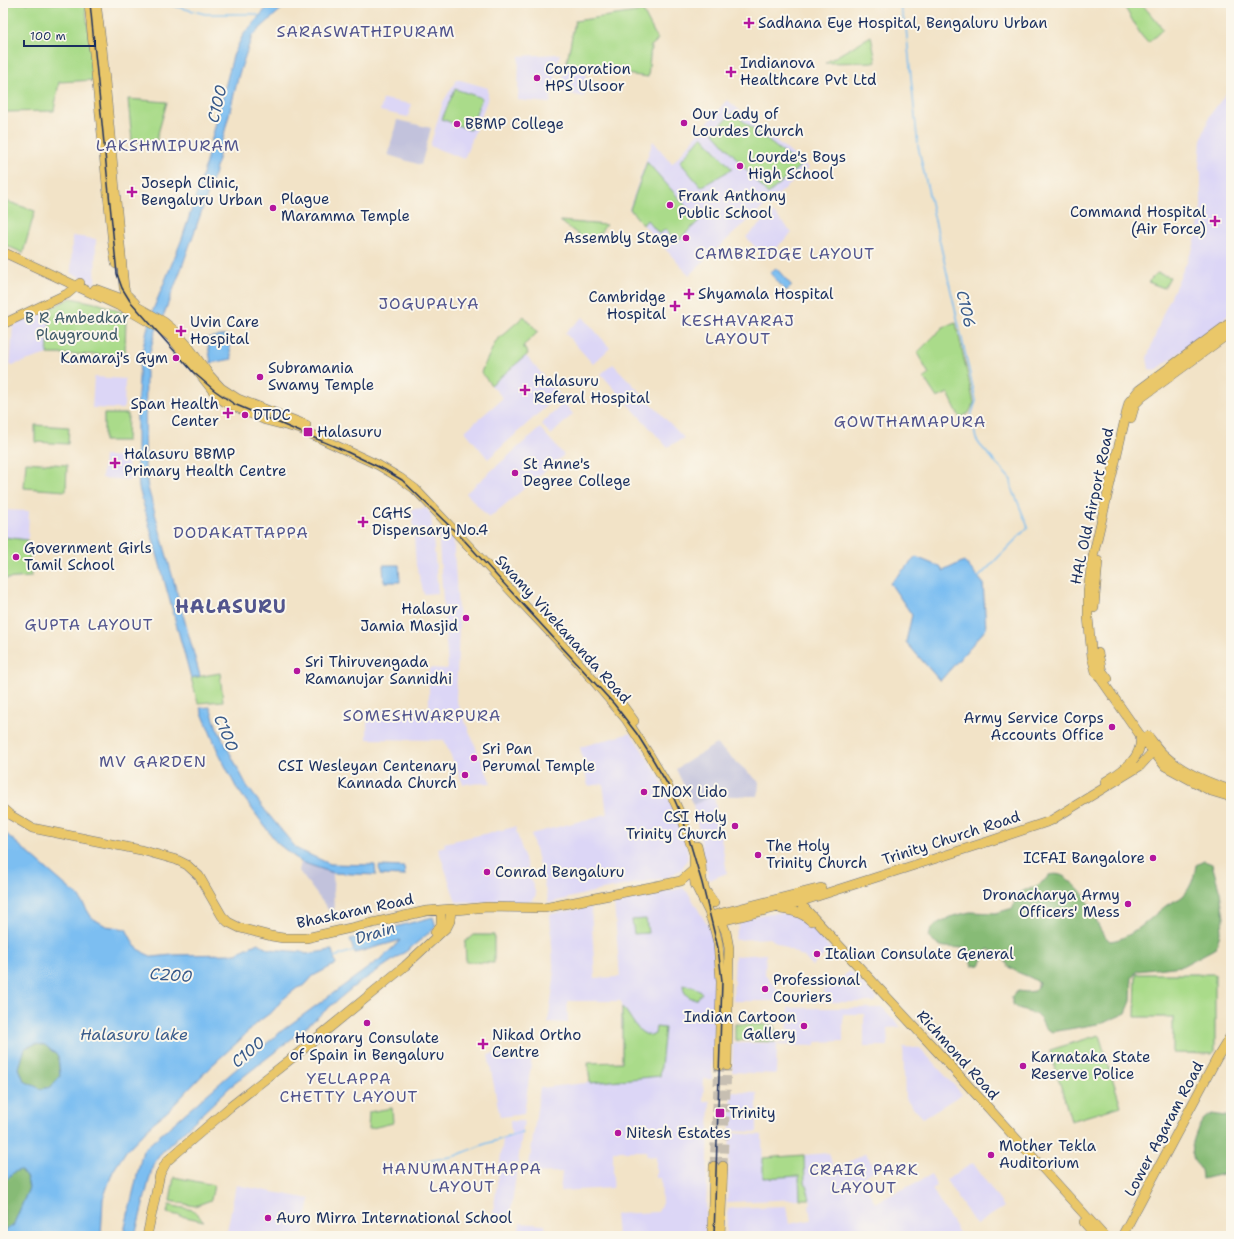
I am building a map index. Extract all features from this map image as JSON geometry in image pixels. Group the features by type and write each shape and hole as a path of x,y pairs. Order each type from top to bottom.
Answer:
{"main road":[{"path":"89,3 113,245 120,290 125,300 136,309"},
{"path":"96,3 102,48 124,288 136,309"},
{"name":"Swamy Vivekananda Road","path":"3,246 79,285 125,300"},
{"name":"Swamy Vivekananda Road","path":"3,252 136,309 162,325 220,392 225,402 265,420 300,429 378,465 415,489 577,661 626,719 666,783 680,812 698,867 712,899 716,919"},
{"path":"3,324 67,294 79,285"},
{"name":"HAL Old Airport Road","path":"1154,750 1140,735 1096,672 1092,657 1088,617 1088,591 1092,561 1129,402 1139,390 1231,322"},
{"name":"HAL Old Airport Road","path":"1154,750 1102,671 1098,656 1094,616 1098,561 1135,404 1142,397 1231,332"},
{"name":"Trinity Church Road","path":"738,912 1048,816 1108,780 1132,762 1140,750 1140,735"},
{"path":"1154,750 1165,766"},
{"path":"1154,750 1174,764 1213,785 1231,790"},
{"name":"Trinity Church Road","path":"738,912 776,907 799,902 1050,821 1140,766 1154,750"},
{"path":"1140,766 1150,763 1165,766 1211,791 1231,798"},
{"name":"Bhaskaran Road","path":"3,808 10,815 32,828 141,850 177,860 187,865 199,876 222,916 239,930"},
{"name":"Bhaskaran Road","path":"3,816 29,832 153,857 180,867 197,880 227,928 239,930 267,941 306,943 426,915 453,911"},
{"path":"143,1236 156,1173 162,1161 170,1152 227,1104 405,966 441,933 450,921 453,911 487,907 544,908 681,881 698,867"},
{"name":"Swamy Vivekananda Road","path":"698,867 695,884 700,895 716,919"},
{"path":"681,881 700,895"},
{"name":"Richmond Road","path":"787,897 799,902 1048,1178 1104,1236"},
{"path":"712,899 738,912"},
{"name":"Richmond Road","path":"776,907 792,910 807,916 970,1092"},
{"path":"147,1236 160,1174 167,1161 332,1023 437,931 441,925 441,912"},
{"path":"716,919 738,912"},
{"path":"716,919 721,976 723,1066 729,948 731,928 738,912"},
{"path":"716,919 729,948"},
{"name":"Lower Agaram Road","path":"1122,1236 1217,1058 1231,1035"},
{"path":"712,1236 719,1166 720,1236"},
{"name":"Richmond Road","path":"1048,1178 1096,1236"}],"shaded area":[{"name":"Corporation HPS Ulsoor","path":"560,54 550,103 518,100 519,56"},
{"path":"566,66 586,69 584,97 559,91"},
{"name":"BBMP College","path":"457,79 488,88 488,98 464,159 430,146 443,102"},
{"name":"Command Hospital (Air Force)","path":"1231,87 1231,313 1155,371 1149,369 1147,358 1163,314 1193,248 1197,234 1201,208 1201,173 1199,168 1201,140 1210,115"},
{"path":"383,99 412,104 408,117 380,111"},
{"path":"727,100 809,168 734,233 689,275 629,209 653,141 672,164"},
{"path":"397,120 431,128 421,165 388,155"},
{"path":"773,212 792,233 765,258 746,237"},
{"path":"72,236 96,239 95,284 71,273"},
{"path":"51,308 47,354 10,366 13,325"},
{"path":"583,317 610,348 593,364 565,333"},
{"path":"526,356 560,394 488,459 465,431 503,398 491,385"},
{"path":"613,364 684,438 667,447 601,374"},
{"path":"94,377 125,379 124,409 92,408"},
{"path":"564,403 573,414 551,435 541,424"},
{"name":"St Anne's Degree College","path":"540,428 564,455 489,518 466,493"},
{"name":"Halasuru BBMP Primary Health Centre","path":"104,456 127,457 130,480 102,478"},
{"path":"426,508 431,515 438,593 424,594 416,565 412,509"},
{"name":"Government Girls Tamil School","path":"3,510 29,511 28,538 30,577 3,580"},
{"path":"438,530 450,530 453,534 459,626 456,700 491,783 463,784 444,740 367,739 367,712 429,707 429,668 448,669"},
{"path":"631,733 660,778 686,841 688,858 682,869 668,877 593,892 549,903 531,834 607,814 603,784 588,786 580,747"},
{"path":"716,744 759,782 758,796 714,796 693,805 676,769"},
{"path":"714,796 727,873 709,880 693,805"},
{"name":"Conrad Bengaluru","path":"515,827 536,895 531,901 456,902 438,848 445,846 444,843"},
{"path":"301,862 333,873 334,917 299,871"},
{"path":"683,888 689,894 709,928 714,945 716,970 712,1079 704,1079 703,1101 710,1101 705,1236 617,1236 615,1214 658,1212 662,1203 661,1178 656,1178 656,1157 647,1156 646,1151 613,1151 613,1188 560,1191 562,1172 528,1173 540,1088 623,1079 621,1001 567,1001 568,1023 548,1022 554,980 550,914 591,907 595,978 620,977 614,902"},
{"path":"769,913 783,913 803,920 831,949 812,966 804,957 769,938 735,940 736,932 740,924 746,919"},
{"path":"766,954 765,975 780,993 780,1001 733,1001 735,956"},
{"path":"850,971 877,999 875,1002 822,1002 824,986 827,990"},
{"path":"788,1008 883,1008 901,1027 887,1028 888,1046 864,1046 864,1014 843,1014 843,1041 815,1042 815,1046 777,1045 776,1074 732,1072 733,1043 787,1043"},
{"path":"903,1047 920,1048 962,1094 923,1118 905,1098"},
{"path":"496,1053 532,1057 524,1114 500,1117 488,1055"},
{"path":"731,1092 757,1093 757,1132 730,1131"},
{"path":"510,1121 524,1121 510,1217 493,1214 503,1139 511,1135"},
{"path":"730,1133 762,1135 763,1178 799,1176 800,1199 727,1202"},
{"path":"829,1153 834,1170 866,1153 875,1170 862,1178 875,1203 931,1175 937,1186 932,1189 961,1236 726,1236 728,1208 786,1206 789,1224 811,1220 809,1205 811,1203 805,1181 804,1155"},
{"path":"973,1163 1004,1207 976,1225 946,1180"},
{"name":"Auro Mirra International School","path":"236,1185 310,1199 303,1236 226,1236"},
{"path":"520,1223 545,1225 546,1236 518,1236"}],"green space":[{"path":"3,3 85,3 95,80 59,82 54,111 3,112"},
{"path":"1126,3 1141,3 1163,29 1148,43 1141,35 1124,6"},
{"path":"643,11 658,40 651,46 648,77 566,66 575,21"},
{"path":"871,36 876,62 825,63"},
{"path":"455,89 482,98 470,130 442,119"},
{"path":"128,99 167,102 157,137 157,142 132,141"},
{"path":"733,113 800,166 768,194 713,132"},
{"path":"702,136 732,169 701,187 680,162"},
{"path":"647,162 699,221 676,242 666,229 659,234 647,220 643,225 630,209"},
{"path":"3,200 35,211 23,253 3,244"},
{"path":"560,221 606,225 591,244"},
{"path":"1157,273 1170,277 1164,288 1148,282"},
{"name":"B R Ambedkar Playground","path":"71,298 100,304 126,315 125,355 47,354 51,308"},
{"path":"524,316 538,332 523,346 528,354 491,385 481,372 496,341"},
{"path":"956,323 974,403 969,413 960,418 948,393 937,398 924,378 929,374 917,353 943,327"},
{"path":"104,414 128,414 127,441 104,441"},
{"path":"35,425 69,427 68,444 35,442"},
{"path":"26,462 67,465 66,491 24,488"},
{"path":"3,537 28,540 31,577 3,579"},
{"path":"220,673 223,701 198,703 191,678"},
{"path":"1204,861 1212,864 1220,892 1224,918 1216,948 1182,966 1137,971 1132,978 1131,1001 1126,1013 1103,1023 1052,1032 1045,1028 1041,1020 1035,1014 1018,1009 1012,1004 1012,996 1018,991 1035,991 1039,983 1034,979 1009,967 1003,956 988,949 980,965 972,966 967,949 937,945 929,937 931,929 938,923 953,916 970,912 996,913 1013,908 1015,900 1021,892 1037,886 1049,875 1055,874 1066,878 1081,892 1089,904 1100,929 1106,937 1110,941 1119,939 1134,932 1171,902 1180,899 1189,889 1196,865"},
{"path":"646,919 648,933 634,934 632,920"},
{"path":"473,935 494,935 494,963 466,962 465,942"},
{"path":"1136,974 1215,974 1215,1051 1212,1054 1173,1053 1173,1017 1135,1017"},
{"path":"683,985 693,987 702,993 697,999 691,998 685,993"},
{"path":"622,1007 637,1028 646,1034 651,1036 655,1034 656,1027 665,1028 660,1076 590,1083 588,1063 622,1062"},
{"path":"735,1024 775,1025 775,1042 735,1040"},
{"path":"1099,1035 1121,1106 1071,1121 1050,1050"},
{"path":"35,1044 45,1045 58,1056 60,1077 51,1087 40,1089 24,1081 19,1068 25,1048"},
{"path":"392,1108 393,1123 368,1129 369,1112"},
{"path":"1212,1114 1231,1117 1231,1172 1202,1179 1200,1168 1192,1157 1191,1153 1197,1131 1205,1118"},
{"path":"804,1155 805,1181 810,1199 800,1199 799,1176 763,1178 763,1158"},
{"path":"20,1170 27,1178 29,1188 13,1226 4,1231 3,1183 14,1172"},
{"path":"174,1177 214,1185 211,1200 195,1206 170,1201"},
{"path":"169,1205 193,1210 204,1221 167,1213"}],"water":[{"path":"271,3 288,3 252,36 239,74 213,179 183,264 155,333 146,365 145,469 148,488 200,676 191,678 139,488 137,465 137,410 140,361 153,310 182,239 203,174 233,56 243,35"},
{"path":"776,268 792,286 786,291 770,273"},
{"path":"227,335 232,359 211,363 207,338"},
{"path":"916,557 940,567 943,571 964,561 983,583 986,629 940,681 906,642 912,615 890,583"},
{"path":"383,565 399,565 400,582 384,582"},
{"path":"210,707 217,728 247,786 297,849 330,864 375,865 376,875 333,873 301,862 277,843 236,787 219,754 200,708"},
{"name":"Halasuru lake","path":"3,831 79,897 92,918 106,926 126,929 135,946 144,953 153,957 172,955 234,954 258,943 269,949 302,952 306,954 332,950 336,964 313,976 305,985 297,988 282,1000 273,1011 255,1024 126,1151 113,1171 103,1199 101,1236 3,1236 3,1230 13,1226 29,1188 27,1178 20,1170 14,1172 3,1183","holes":["35,1044 45,1045 58,1056 60,1076 51,1087 41,1089 24,1081 19,1068 25,1048"]},
{"path":"379,866 404,867 405,876 380,875"},
{"path":"433,917 436,927 408,950 353,987 299,1033 230,1087 162,1152 153,1165 135,1236 123,1236 143,1150 284,1029 383,957 401,940 355,953 350,939"}],"waterway":[{"path":"162,3 205,14 254,14 259,16"},
{"name":"C106","path":"899,3 906,28 918,146 976,401 971,416 976,439 1011,480 1012,488 1028,527 978,578"},
{"name":"Drain","path":"334,957 355,950"},
{"path":"418,1163 455,1156 482,1145 523,1132"}],"tunnel":[{"path":"714,1166 719,1066"},
{"path":"723,1166 727,1066"}],"railway":[{"path":"90,3 117,274 122,288 130,301 193,372 214,390 234,404 343,450 385,470 402,480 464,540 614,704 637,734 668,785 683,819 702,883 718,948 722,981 714,1236"}],"place":[{"name":"Sadhana Eye Hospital, Bengaluru Urban","path":"749,23"},
{"name":"Indianova Healthcare Pvt Ltd","path":"731,72"},
{"name":"Corporation HPS Ulsoor","path":"537,78"},
{"name":"Our Lady of Lourdes Church","path":"684,123"},
{"name":"BBMP College","path":"457,124"},
{"name":"Lourde's Boys High School","path":"740,166"},
{"name":"Joseph Clinic, Bengaluru Urban","path":"132,192"},
{"name":"Frank Anthony Public School","path":"670,205"},
{"name":"Plague Maramma Temple","path":"273,208"},
{"name":"Command Hospital (Air Force)","path":"1215,221"},
{"name":"Assembly Stage","path":"686,238"},
{"name":"Shyamala Hospital","path":"689,294"},
{"name":"Cambridge Hospital","path":"675,306"},
{"name":"Uvin Care Hospital","path":"181,331"},
{"name":"Kamaraj's Gym","path":"176,358"},
{"name":"Subramania Swamy Temple","path":"260,377"},
{"name":"Halasuru Referal Hospital","path":"525,390"},
{"name":"Span Health Center","path":"228,413"},
{"name":"DTDC","path":"245,415"},
{"name":"Halasuru","path":"308,432"},
{"name":"Halasuru BBMP Primary Health Centre","path":"115,463"},
{"name":"St Anne's Degree College","path":"515,473"},
{"name":"CGHS Dispensary No.4","path":"363,522"},
{"name":"Government Girls Tamil School","path":"16,557"},
{"name":"Halasur Jamia Masjid","path":"466,618"},
{"name":"Sri Thiruvengada Ramanujar Sannidhi","path":"297,671"},
{"name":"Army Service Corps Accounts Office","path":"1112,727"},
{"name":"Sri Pan Perumal Temple","path":"474,758"},
{"name":"CSI Wesleyan Centenary Kannada Church","path":"465,775"},
{"name":"INOX Lido","path":"644,792"},
{"name":"CSI Holy Trinity Church","path":"735,826"},
{"name":"The Holy Trinity Church","path":"758,855"},
{"name":"ICFAI Bangalore","path":"1153,858"},
{"name":"Conrad Bengaluru","path":"487,872"},
{"name":"Dronacharya Army Officers' Mess","path":"1128,904"},
{"name":"Italian Consulate General","path":"817,954"},
{"name":"Professional Couriers","path":"765,989"},
{"name":"Honorary Consulate of Spain in Bengaluru","path":"367,1023"},
{"name":"Indian Cartoon Gallery","path":"804,1026"},
{"name":"Nikad Ortho Centre","path":"483,1044"},
{"name":"Karnataka State Reserve Police","path":"1023,1066"},
{"name":"Trinity","path":"720,1113"},
{"name":"Nitesh Estates","path":"618,1133"},
{"name":"Mother Tekla Auditorium","path":"991,1155"},
{"name":"Auro Mirra International School","path":"268,1218"}],"district":[{"name":"SARASWATHIPURAM","path":"366,31"},
{"name":"LAKSHMIPURAM","path":"168,145"},
{"name":"CAMBRIDGE LAYOUT","path":"785,253"},
{"name":"JOGUPALYA","path":"429,303"},
{"name":"KESHAVARAJ LAYOUT","path":"738,329"},
{"name":"GOWTHAMAPURA","path":"910,421"},
{"name":"DODAKATTAPPA","path":"241,532"},
{"name":"HALASURU","path":"231,606"},
{"name":"GUPTA LAYOUT","path":"89,624"},
{"name":"SOMESHWARPURA","path":"422,715"},
{"name":"MV GARDEN","path":"153,761"},
{"name":"YELLAPPA CHETTY LAYOUT","path":"349,1087"},
{"name":"HANUMANTHAPPA LAYOUT","path":"462,1177"},
{"name":"CRAIG PARK LAYOUT","path":"864,1178"}],"water label":[{"name":"C100","path":"217,104"},
{"name":"C100","path":"226,733"},
{"name":"C200","path":"171,975"},
{"name":"C100","path":"248,1052"}]}
